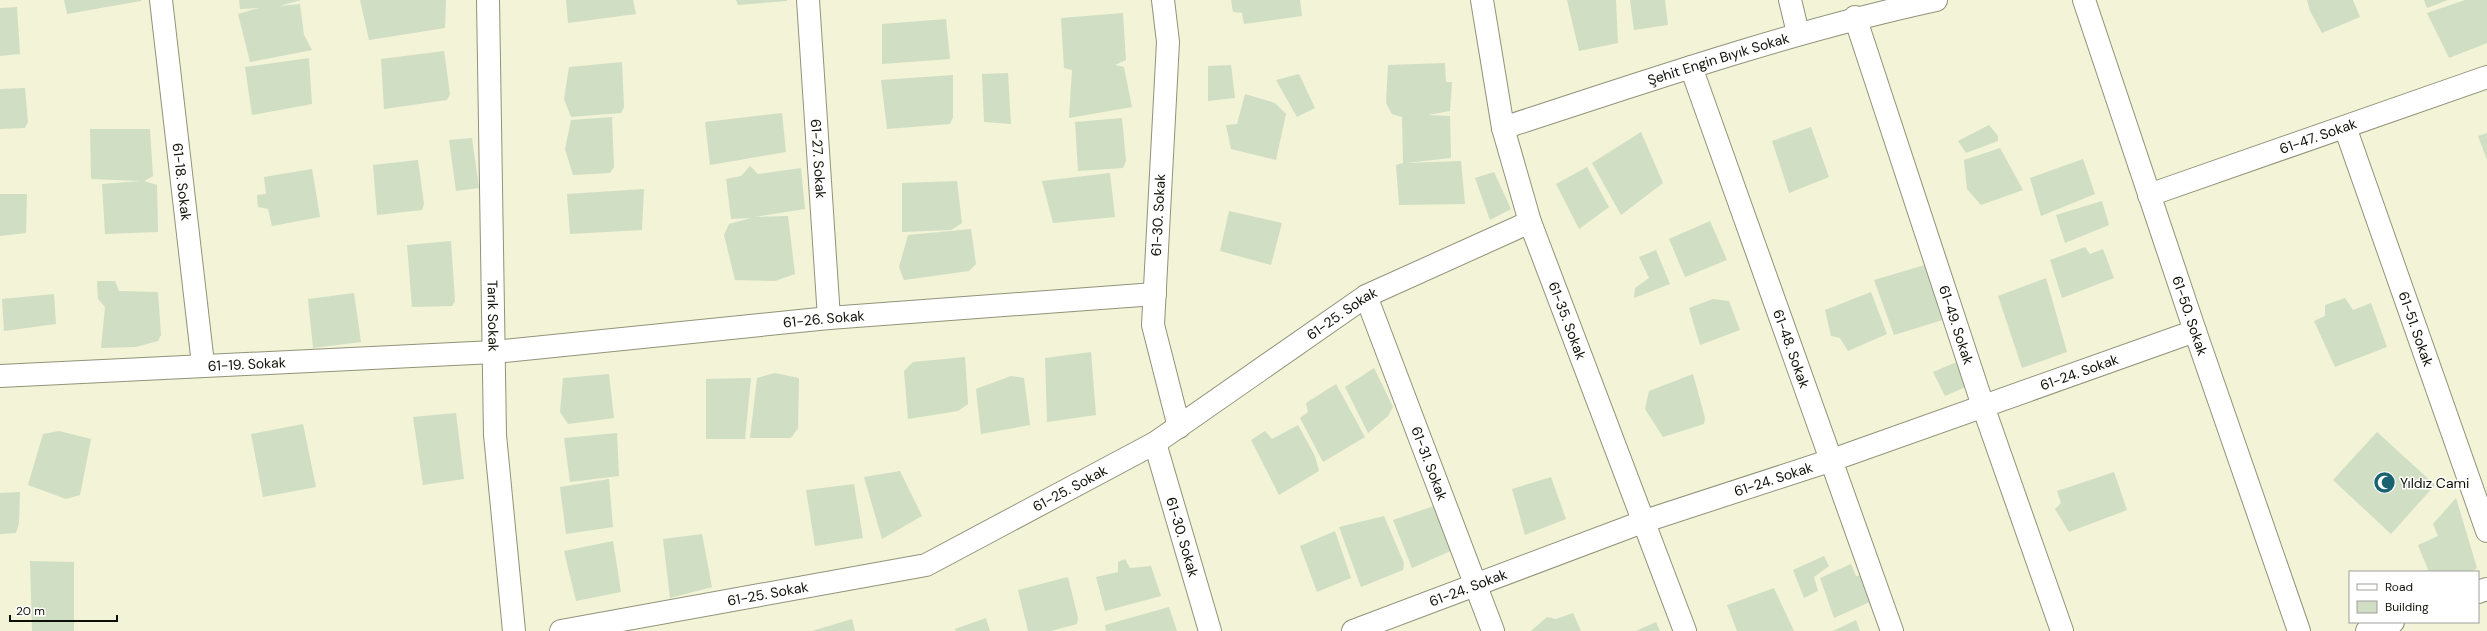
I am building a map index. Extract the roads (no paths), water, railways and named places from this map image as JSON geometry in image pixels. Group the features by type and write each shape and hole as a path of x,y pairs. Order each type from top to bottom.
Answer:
{"street":[{"name":"61-18. Sokak","path":"161,0 204,364"},
{"name":"Tarık Sokak","path":"488,0 495,435 514,631"},
{"name":"61-27. Sokak","path":"808,0 829,318"},
{"name":"61-30. Sokak","path":"1163,0 1168,42 1153,325 1179,427"},
{"name":"61-35. Sokak","path":"1482,0 1503,128 1530,222 1645,521 1685,631"},
{"path":"1790,0 1798,33"},
{"name":"Şehit Engin Bıyık Sokak","path":"1503,128 1798,33 1855,18 1936,0"},
{"name":"61-50. Sokak","path":"2084,0 2195,331 2299,631"},
{"name":"61-49. Sokak","path":"1855,18 1983,406 2062,631"},
{"name":"61-48. Sokak","path":"1691,67 1892,631"},
{"name":"61-47. Sokak","path":"2149,195 2487,77"},
{"name":"61-51. Sokak","path":"2345,127 2487,531"},
{"name":"61-25. Sokak","path":"561,631 926,565 1155,443 1366,296 1530,222"},
{"name":"61-26. Sokak","path":"494,352 829,318 1155,294"},
{"name":"61-31. Sokak","path":"1366,296 1477,585 1493,631"},
{"name":"61-24. Sokak","path":"1353,631 1645,521 1832,460 2195,331"},
{"name":"61-19. Sokak","path":"0,376 204,364 494,352"},
{"name":"61-30. Sokak","path":"1155,443 1210,631"},
{"path":"2367,631 2390,623"}],"place":[{"name":"Yıldız Cami","path":"2384,483"}]}
